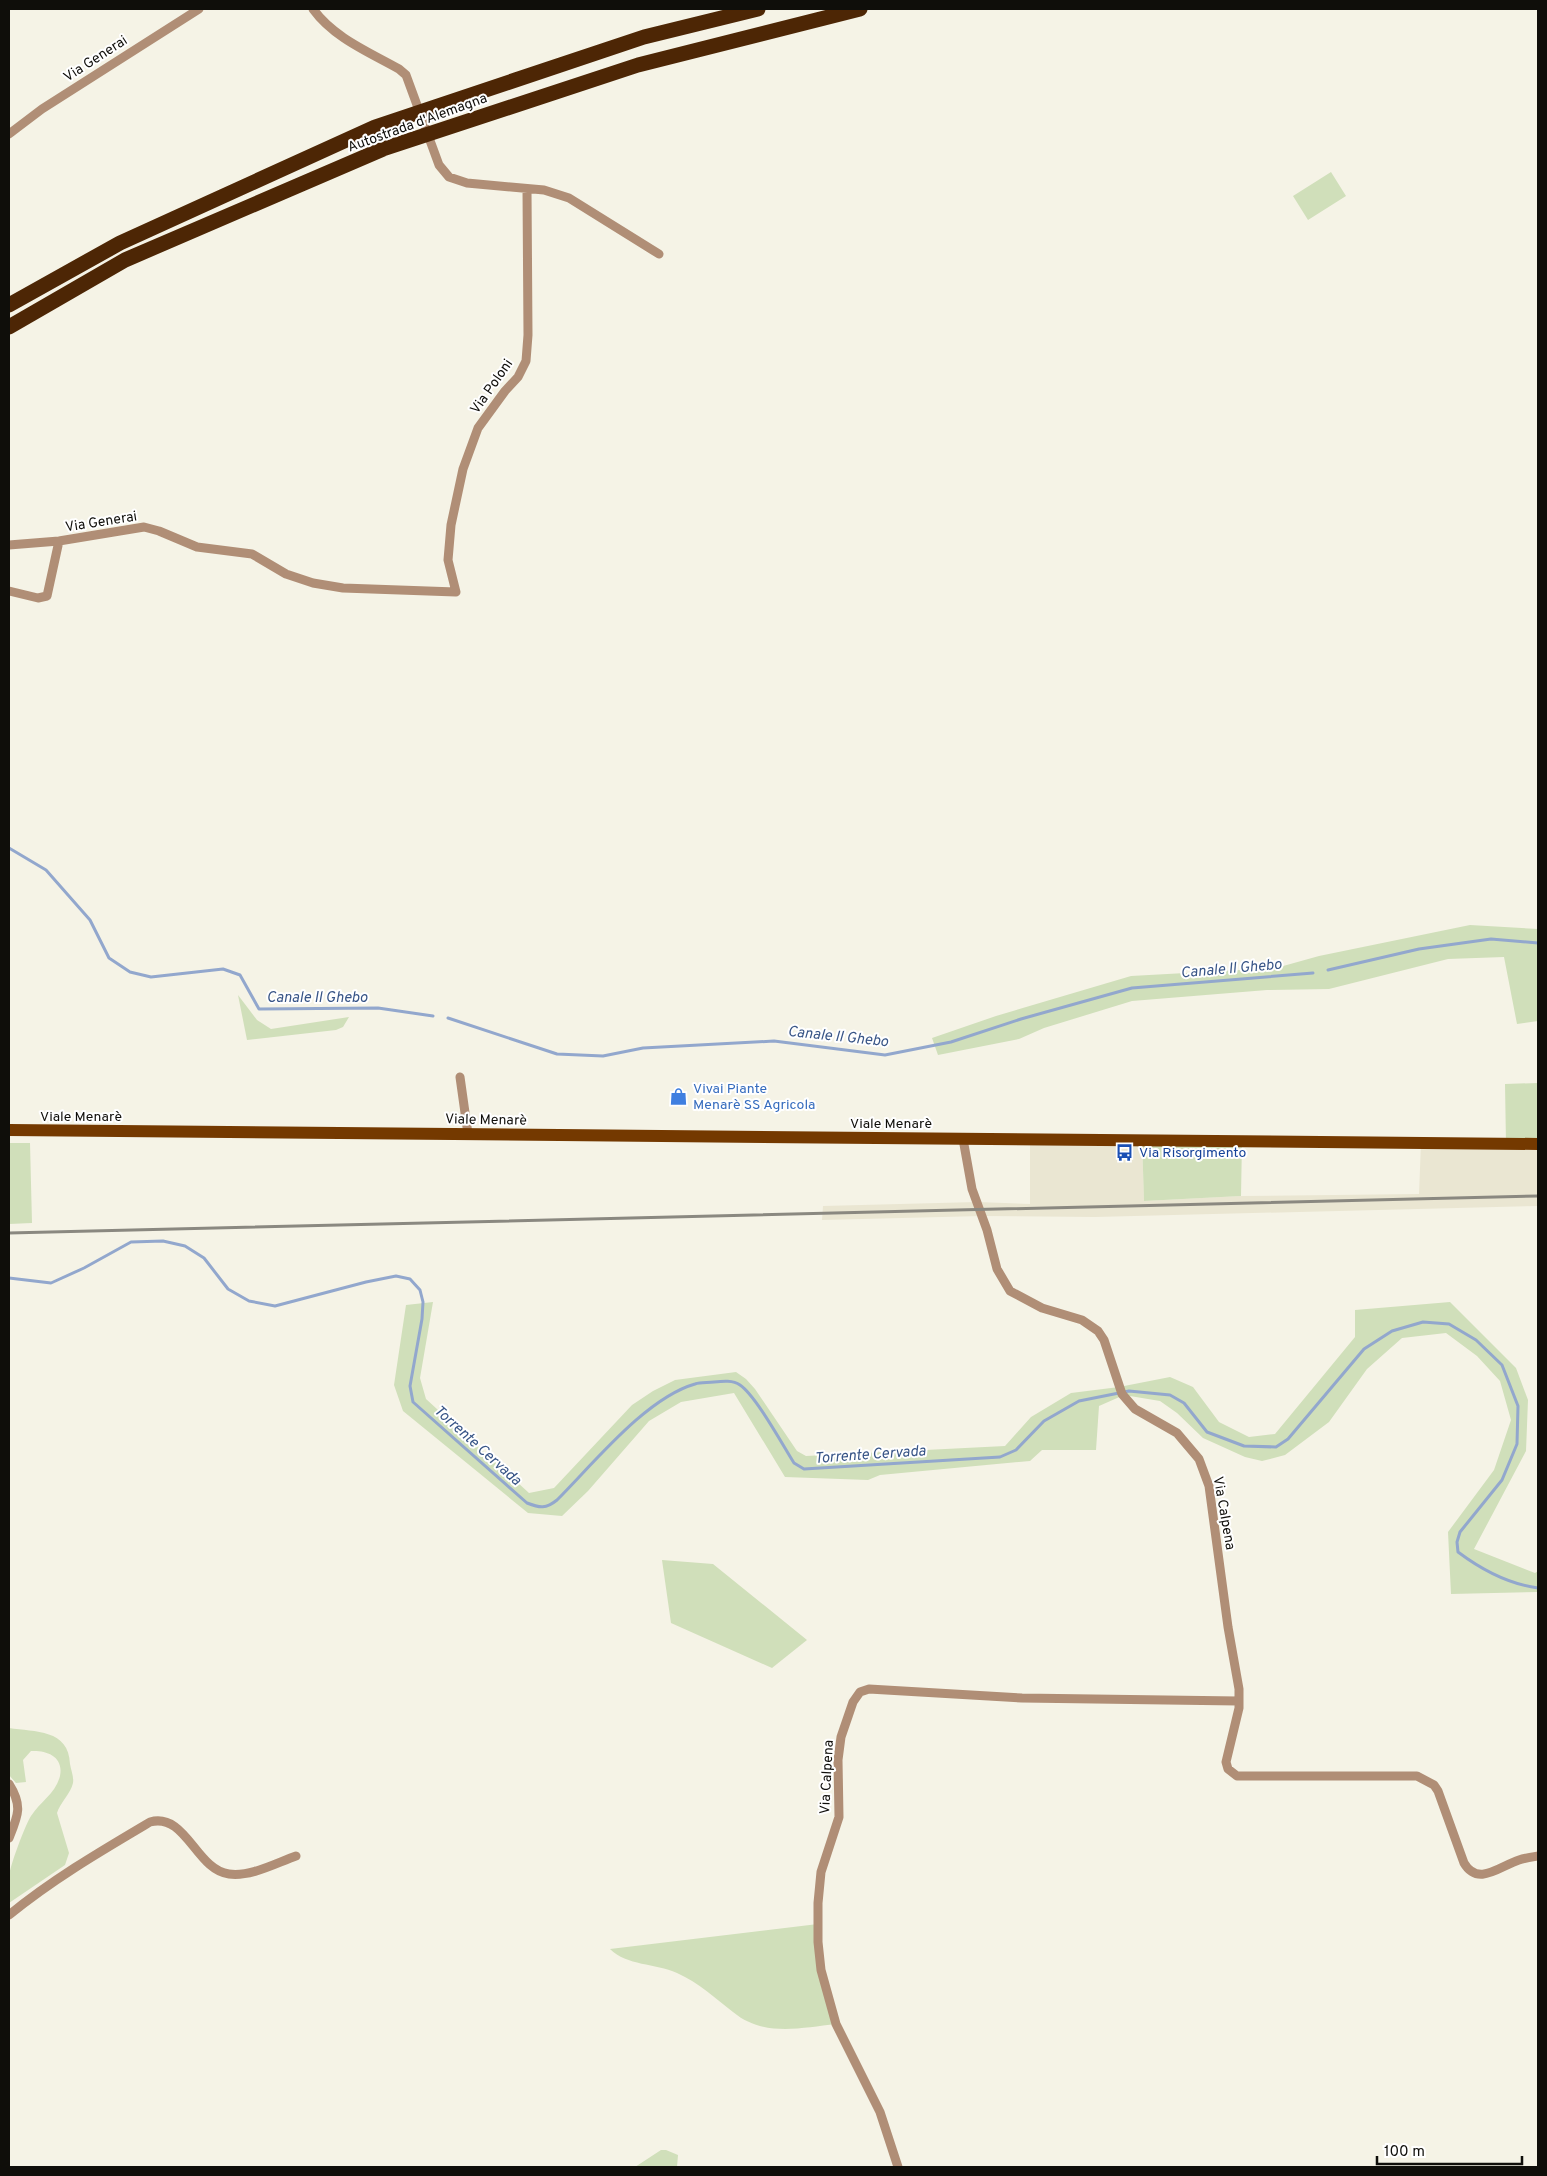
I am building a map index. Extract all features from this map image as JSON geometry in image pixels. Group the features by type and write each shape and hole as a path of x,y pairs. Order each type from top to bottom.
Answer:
{"highway":[{"name":"Autostrada d'Alemagna","path":"9,306 120,243 375,127 644,37 758,9"},
{"name":"Autostrada d'Alemagna","path":"9,327 125,260 383,149 638,65 860,9"}],"main road":[{"name":"Viale Menarè","path":"9,1130 963,1139"},
{"path":"963,1139 1538,1144"}],"street":[{"name":"Via Generai","path":"9,134 42,109 199,9"},
{"path":"313,9 327,26 340,36 399,69 409,81 443,172 455,180 555,192 569,198 659,254"},
{"name":"Via Poloni","path":"456,592 448,560 451,525 463,469 478,428 518,377 526,361 528,335 527,190"},
{"name":"Via Generai","path":"9,545 59,541 144,527 160,531 197,547 252,554 286,574 313,583 343,588 456,592"},
{"path":"9,591 38,598 47,596 59,541"},
{"path":"460,1077 468,1134"},
{"name":"Via Calpena","path":"963,1139 972,1189 987,1230 997,1269 1010,1291 1042,1308 1082,1320 1098,1331 1104,1340 1120,1391 1135,1409 1177,1433 1199,1459 1208,1486 1228,1627 1240,1689 1237,1715 1226,1762 1232,1774 1237,1776 1417,1776 1434,1785 1438,1791 1464,1863 1475,1874 1483,1876 1519,1860 1538,1856"},
{"name":"Via Calpena","path":"898,2167 880,2112 836,2024 821,1970 818,1942 818,1903 822,1872 839,1817 838,1760 841,1737 853,1702 860,1692 869,1689 1022,1698 1238,1701"},
{"path":"9,1784 18,1802 18,1810 9,1838"},
{"path":"9,1916 43,1888 84,1861 150,1822 160,1819 173,1824 222,1873 240,1874 296,1856"}],"shaded area":[{"path":"1030,1139 1142,1140 1144,1201 1241,1196 1419,1194 1421,1143 1538,1144 1538,1206 1095,1217 982,1216 822,1220 823,1206 977,1202 1030,1204"}],"green space":[{"path":"1331,172 1346,196 1308,220 1293,196"},
{"path":"1470,925 1538,929 1538,1021 1517,1024 1504,957 1448,959 1329,989 1267,990 1132,1001 1044,1028 1019,1039 938,1055 932,1038 996,1016 1131,976 1276,968 1319,956"},
{"path":"238,995 257,1020 271,1029 349,1017 343,1027 336,1030 247,1040"},
{"path":"1538,1083 1538,1144 1506,1144 1505,1084"},
{"path":"1142,1140 1242,1141 1241,1196 1144,1201"},
{"path":"9,1143 30,1143 32,1223 9,1224"},
{"path":"433,1302 420,1378 426,1399 529,1493 554,1488 632,1405 653,1391 675,1380 736,1372 755,1389 797,1451 806,1456 1005,1446 1031,1417 1071,1393 1119,1387 1170,1377 1193,1387 1219,1422 1249,1437 1275,1434 1355,1337 1355,1310 1450,1302 1516,1368 1528,1400 1526,1451 1474,1549 1535,1573 1538,1571 1538,1592 1451,1594 1448,1532 1494,1470 1511,1420 1500,1381 1477,1356 1446,1333 1402,1338 1367,1369 1329,1422 1285,1455 1262,1461 1245,1457 1203,1438 1177,1413 1160,1401 1124,1395 1099,1406 1096,1450 1042,1450 1030,1461 880,1475 868,1480 785,1477 734,1393 681,1402 649,1421 588,1491 562,1516 528,1513 403,1411 394,1385 406,1305"},
{"path":"662,1560 713,1564 807,1640 772,1668 671,1623"},
{"path":"9,1728 49,1734 57,1738 64,1744 68,1753 73,1781 72,1787 57,1813 69,1853 65,1865 9,1903 10,1872 22,1836 31,1816 58,1782 61,1769 57,1759 48,1753 31,1751 23,1760 26,1782 16,1783 9,1775"},
{"path":"818,1924 818,1942 836,2024 796,2029 769,2028 745,2020 685,1977 669,1970 625,1959 610,1949"},
{"path":"661,2150 678,2155 677,2167 635,2167"}],"waterway":[{"name":"Canale Il Ghebo","path":"9,848 46,870 90,920 109,958 130,972 151,977 223,969 240,975 259,1009 378,1008 433,1016"},
{"name":"Canale Il Ghebo","path":"1328,970 1419,949 1491,939 1538,943"},
{"name":"Canale Il Ghebo","path":"448,1018 557,1054 603,1056 643,1048 774,1041 885,1055 951,1042 1021,1019 1132,988 1313,973"},
{"name":"Torrente Cervada","path":"9,1278 51,1283 84,1268 131,1242 163,1241 185,1246 204,1258 228,1289 249,1301 275,1306 366,1282 396,1276 410,1279 420,1290 423,1302 422,1319 410,1386 413,1402 527,1503 543,1507 557,1500 621,1433 640,1417 677,1391 697,1383 728,1381 740,1385 754,1399 794,1463 804,1469 1000,1457 1016,1450 1044,1421 1079,1401 1129,1391 1170,1395 1184,1403 1207,1432 1244,1446 1276,1447 1288,1439 1364,1349 1392,1331 1423,1322 1449,1324 1476,1340 1502,1365 1518,1406 1517,1444 1502,1480 1460,1532 1457,1542 1458,1552 1476,1565 1506,1580 1538,1588"}],"railway":[{"path":"9,1233 1538,1196"}],"place":[{"name":"Vivai Piante Menarè SS Agricola","path":"679,1096"},
{"name":"Via Risorgimento","path":"1125,1152"}]}
